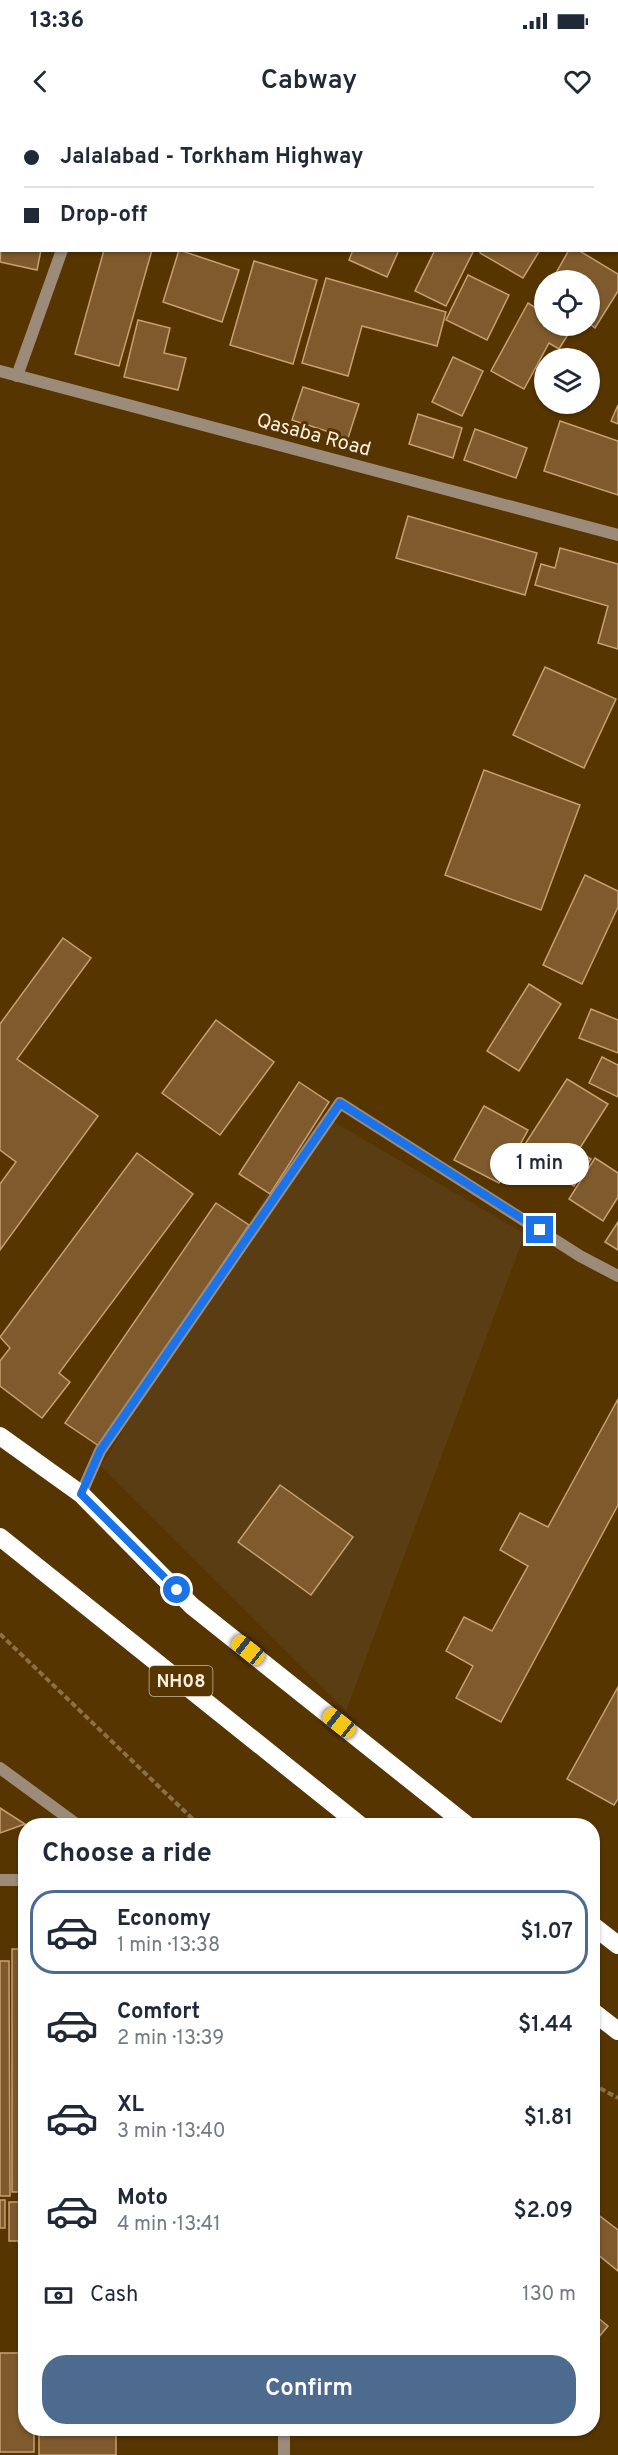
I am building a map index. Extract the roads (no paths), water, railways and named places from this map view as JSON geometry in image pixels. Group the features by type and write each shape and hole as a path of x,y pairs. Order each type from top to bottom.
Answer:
{"highway":[{"path":"0,1436 81,1494 192,1606 458,1818"},
{"name":"NH08","path":"0,1537 351,1818"},
{"path":"600,1931 618,1945"},
{"path":"600,2017 618,2031"}],"street":[{"path":"17,376 61,252"},
{"name":"Qasaba Road","path":"0,371 618,534"},
{"path":"81,1494 100,1451 340,1103 580,1256 618,1276"},
{"path":"0,1768 68,1818"},
{"path":"0,1880 18,1880"},
{"path":"284,2436 284,2455"}]}
